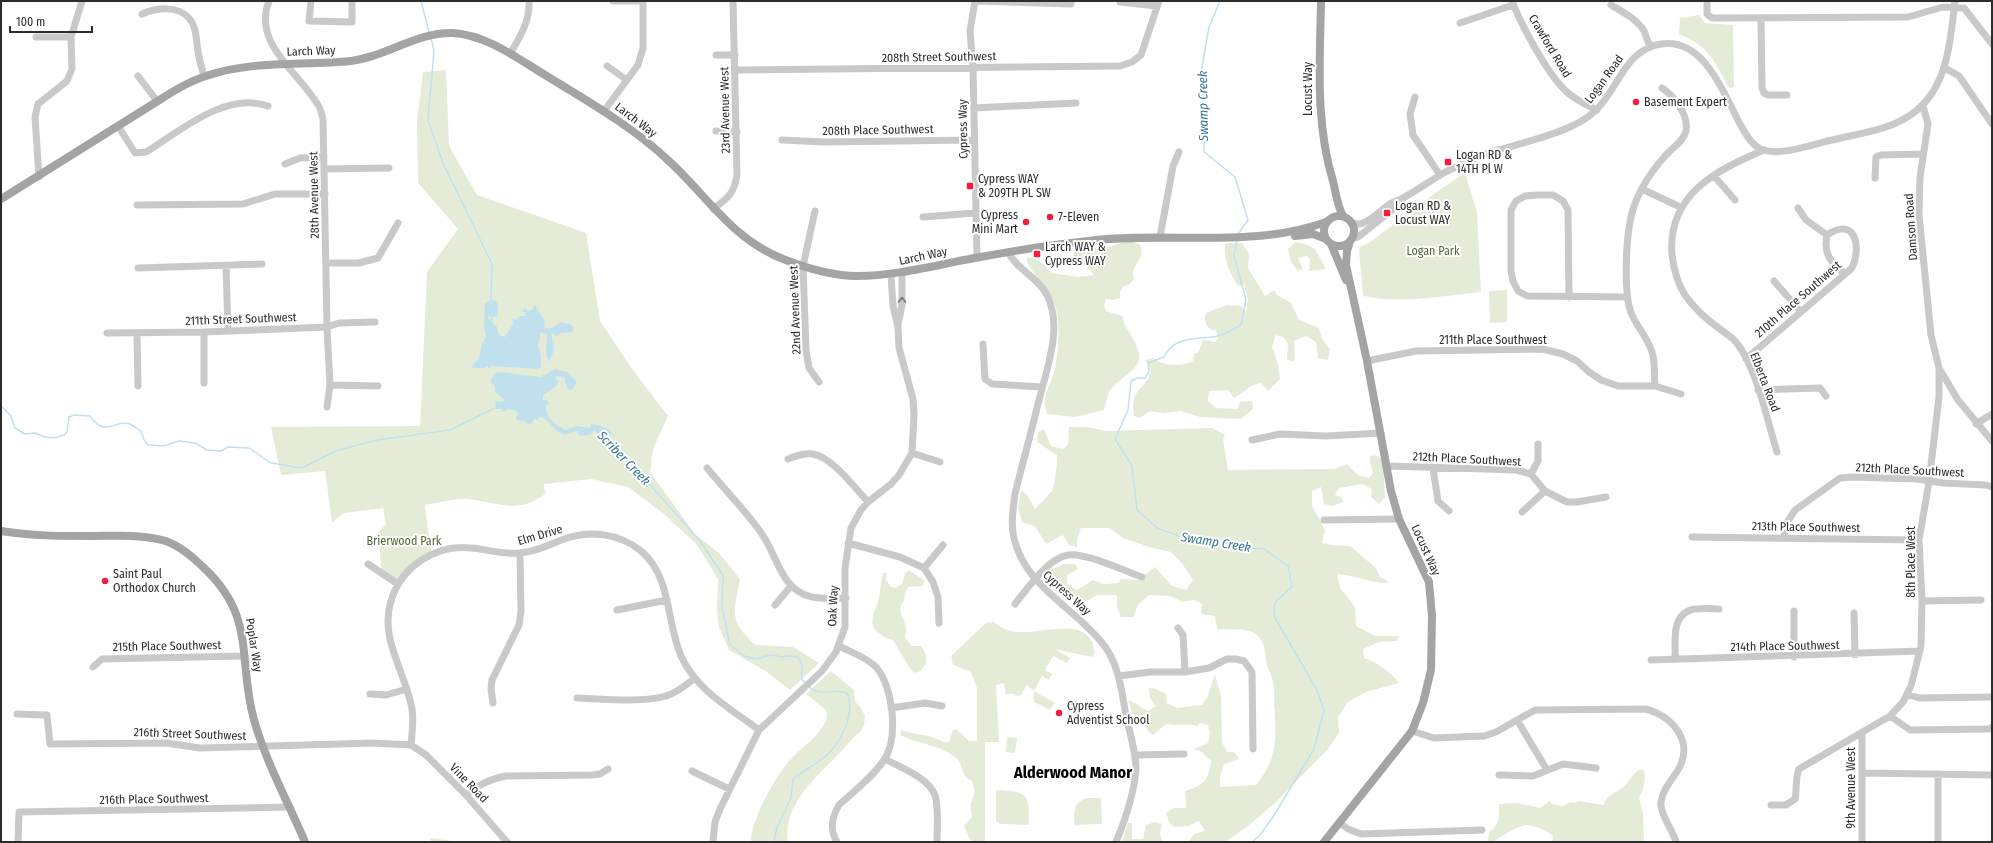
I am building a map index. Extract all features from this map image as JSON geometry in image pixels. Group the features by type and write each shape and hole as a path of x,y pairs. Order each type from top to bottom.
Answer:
{"main road":[{"name":"Locust Way","path":"1321,1 1319,109 1323,142 1330,175 1337,203 1343,216"},
{"name":"Larch Way","path":"1,199 39,177 157,101 184,85 204,76 242,68 356,60 420,37 454,33 470,36 510,54 604,112 668,160 713,209 747,241 766,252 827,273 852,276 902,273 977,257 1100,240 1160,237 1269,235 1301,230 1328,221"},
{"name":"Locust Way","path":"1328,221 1333,206 1330,192 1330,175"},
{"path":"1336,216 1343,216 1352,223 1354,230 1352,240 1342,246 1328,241 1324,228 1328,221 1336,216"},
{"name":"Larch Way","path":"1269,235 1278,237 1309,234 1328,241"},
{"name":"Locust Way","path":"1324,842 1412,731 1423,703 1431,670 1432,616 1429,582 1399,519 1387,466 1367,361 1346,265 1347,251 1352,240"},
{"name":"Locust Way","path":"1328,241 1346,280 1351,287"},
{"name":"Poplar Way","path":"1,531 35,536 139,536 167,542 194,558 217,580 226,592 239,618 250,704 263,746 305,842"}],"street":[{"path":"39,177 35,117 38,104 67,81 72,69 71,37 82,1"},
{"name":"28th Avenue West","path":"269,1 265,19 267,32 272,44 285,64 318,105 323,119 327,263 327,327 330,385 327,407"},
{"path":"311,1 309,21 352,22 352,1"},
{"path":"510,54 524,28 530,11 529,1"},
{"path":"604,112 638,65 643,48 643,1 613,1"},
{"name":"23rd Avenue West","path":"713,209 729,198 736,183 737,132 733,1"},
{"path":"976,1 1071,4"},
{"name":"Cypress Way","path":"976,1 970,31 973,68 977,257"},
{"path":"1707,1 1707,14 1712,18 1908,17 1954,4 1968,11 1992,44"},
{"path":"1120,2 1158,4"},
{"path":"1460,23 1512,3"},
{"name":"Crawford Road","path":"1512,3 1539,54 1555,80 1568,93 1597,110"},
{"name":"208th Street Southwest","path":"735,70 1120,66 1132,62 1141,55 1158,4"},
{"path":"1764,150 1773,152 1794,148 1893,125 1923,106 1933,94 1945,68 1950,47 1954,4"},
{"path":"1611,5 1634,19 1644,31 1646,41 1651,46"},
{"path":"142,14 154,9 175,10 190,18 196,33 198,52 204,76"},
{"path":"1761,18 1762,88 1764,93 1768,95 1787,95"},
{"path":"36,37 71,37"},
{"name":"Logan Road","path":"1352,223 1365,223 1393,202 1400,200 1440,175 1485,155 1571,126 1588,117 1597,110 1632,59 1640,52 1651,46 1662,43 1685,46 1700,57 1711,72 1752,143 1764,150"},
{"path":"716,55 735,55"},
{"path":"607,66 627,80"},
{"path":"1945,68 1959,76 1992,124"},
{"path":"138,76 157,101"},
{"path":"1655,386 1653,355 1634,320 1627,297 1630,222 1642,189 1653,170 1682,140 1686,131 1686,119 1671,94 1662,88"},
{"path":"1415,97 1410,114 1413,135 1440,175"},
{"path":"118,126 135,153 141,153 146,152 212,110 256,102 268,106"},
{"path":"974,108 1076,103"},
{"name":"Damson Road","path":"1923,106 1928,124 1920,177 1919,215 1931,335 1939,368 1958,400 1976,424 1992,441"},
{"path":"716,132 737,132"},
{"name":"208th Place Southwest","path":"782,140 824,142 974,140"},
{"name":"Elberta Road","path":"1764,150 1736,163 1696,189 1680,207 1673,233 1672,247 1673,267 1678,284 1686,296 1703,315 1736,341 1746,359 1758,390 1777,452"},
{"path":"1160,237 1173,166 1179,152"},
{"path":"1875,178 1876,157 1881,155 1923,154"},
{"path":"285,164 300,158 324,157"},
{"path":"324,169 389,168"},
{"path":"1714,176 1735,200"},
{"path":"1642,189 1680,207"},
{"path":"137,205 243,204 276,194 325,194"},
{"path":"1569,297 1568,210 1563,201 1553,195 1525,196 1516,202 1511,210 1511,271 1513,281 1518,291 1528,296 1569,297 1627,297"},
{"name":"Logan Road","path":"1352,240 1358,237 1397,206 1400,200"},
{"path":"1798,208 1806,220 1826,235 1824,247 1829,258 1845,274"},
{"name":"22nd Avenue West","path":"815,211 803,266 806,351 809,368 819,382"},
{"path":"923,217 975,213"},
{"path":"327,263 359,263 378,258 398,223"},
{"name":"210th Place Southwest","path":"1746,359 1852,268 1856,260 1856,240 1853,233 1848,230 1835,229 1826,235"},
{"name":"Cypress Way","path":"1008,252 1016,264 1040,285 1050,303 1053,335 1042,387 1015,494 1012,514 1014,541 1019,555 1035,580 1091,629 1105,645 1119,676 1135,755 1135,780 1130,805 1116,842"},
{"path":"138,268 262,264"},
{"path":"226,266 228,330"},
{"path":"898,327 902,305 902,273"},
{"path":"891,274 893,306 898,327"},
{"path":"1774,281 1801,312"},
{"name":"211th Street Southwest","path":"107,333 136,334 327,327 339,323 375,322"},
{"name":"Oak Way","path":"713,842 715,822 729,789 759,730 827,665 839,646 845,627 845,568 848,543 856,519 868,502 892,484 912,453 914,415 912,398 901,357 898,327"},
{"path":"204,332 204,383"},
{"path":"136,334 138,386"},
{"path":"983,344 985,379 988,382 992,384 1042,387"},
{"name":"211th Place Southwest","path":"1367,361 1416,351 1542,349 1563,354 1577,361 1601,380 1618,386 1655,386 1680,394"},
{"name":"8th Place West","path":"1771,805 1786,805 1795,799 1796,776 1799,769 1862,734 1890,716 1903,702 1907,694 1920,651 1922,601 1919,540 1929,482 1940,397 1939,368"},
{"path":"330,385 365,384 378,386"},
{"path":"1758,390 1820,388 1826,396"},
{"path":"1976,424 1992,414"},
{"path":"1252,440 1280,434 1336,436 1380,433"},
{"path":"1532,474 1538,461 1538,444"},
{"path":"912,453 940,462"},
{"path":"788,459 802,454 820,456 832,464 868,502"},
{"name":"212th Place Southwest","path":"1387,466 1516,470 1532,474 1545,492 1567,502 1577,502 1606,497"},
{"path":"707,468 762,534 783,575 791,586 804,594 820,598 846,598"},
{"path":"1433,468 1438,501 1449,511"},
{"name":"212th Place Southwest","path":"1784,538 1786,524 1795,510 1840,478 1918,479 1929,482 1986,485 1992,487"},
{"path":"1522,512 1545,492"},
{"path":"1324,520 1399,519"},
{"name":"Elm Drive","path":"411,745 413,716 407,689 391,645 388,622 390,603 398,584 419,561 429,555 443,550 467,547 520,553 575,536 596,534 617,537 635,546 651,561 659,574 681,657 695,678 711,694 759,730"},
{"name":"213th Place Southwest","path":"1692,537 1919,540"},
{"path":"848,543 900,557 924,568 934,582 938,597 939,623"},
{"path":"924,568 942,546"},
{"path":"493,702 491,689 492,680 519,625 521,611 520,553"},
{"path":"1014,604 1035,580 1056,560 1068,555 1083,556 1142,577"},
{"path":"368,564 398,584"},
{"path":"775,605 791,586"},
{"path":"618,610 667,600"},
{"path":"1922,601 1981,600"},
{"path":"1675,659 1676,626 1680,617 1689,610 1719,609"},
{"path":"1794,611 1794,657"},
{"path":"1854,613 1854,655"},
{"path":"1178,628 1183,635 1185,672"},
{"path":"836,842 832,832 834,813 839,805 885,759 893,729 891,708 885,682 875,666 867,660 839,646"},
{"name":"214th Place Southwest","path":"1651,660 1854,655 1880,652 1920,651"},
{"name":"215th Place Southwest","path":"93,667 102,659 244,656"},
{"path":"1119,676 1150,672 1185,672 1209,668 1227,659 1244,661 1252,672 1252,749"},
{"path":"577,698 654,699 667,696 678,691 695,678"},
{"path":"370,694 386,695 407,689"},
{"path":"1907,694 1919,698 1992,697"},
{"path":"891,708 925,703 942,706"},
{"path":"1412,731 1434,738 1484,736 1496,732 1535,710 1644,709 1664,715 1678,730 1682,740 1683,758 1678,770 1668,783 1661,802 1661,809 1671,826 1676,842"},
{"name":"216th Street Southwest","path":"17,714 46,715 50,744 166,742 200,748 373,743 411,745"},
{"path":"1890,716 1910,730 1990,729 1992,727"},
{"path":"1517,720 1547,770"},
{"name":"9th Avenue West","path":"1862,734 1862,842"},
{"name":"Vine Road","path":"411,745 426,755 466,795 507,842"},
{"path":"1135,755 1184,754"},
{"path":"885,759 924,781 930,787 936,801 937,842"},
{"path":"1499,775 1533,776 1563,764 1596,768"},
{"path":"466,795 482,783 492,778 506,776 592,775 600,774 608,768"},
{"path":"692,771 729,789"},
{"path":"1863,773 1992,775"},
{"path":"1938,774 1938,842"},
{"name":"216th Place Southwest","path":"18,842 19,812 290,807"},
{"path":"1340,822 1348,829 1361,834 1482,830"}],"green space":[{"path":"1699,15 1705,23 1733,25 1734,87 1729,88 1715,62 1704,49 1689,38 1679,34 1680,18"},
{"name":"Brierwood Park","path":"446,70 449,146 477,195 586,233 600,321 635,373 668,416 653,449 650,472 695,534 719,553 740,579 735,615 740,629 746,636 755,645 793,647 819,663 790,690 767,672 729,650 719,627 717,609 718,579 697,545 664,514 628,487 591,479 544,484 545,494 526,504 516,506 507,506 468,499 452,500 425,505 430,546 433,553 398,584 382,574 378,533 386,524 383,508 344,513 332,522 325,471 281,475 271,427 420,426 427,272 458,229 418,183 417,121 423,72"},
{"name":"Logan Park","path":"1465,173 1477,212 1481,292 1407,299 1363,296 1359,250 1361,246 1369,243 1435,193"},
{"path":"1129,240 1140,245 1142,251 1140,259 1134,269 1134,279 1129,285 1124,286 1120,292 1120,298 1113,300 1106,299 1104,305 1106,311 1122,316 1138,350 1139,361 1132,370 1112,387 1104,410 1075,417 1047,414 1045,407 1045,396 1055,369 1057,357 1058,316 1052,298 1030,267 1026,258 1037,259 1051,273 1079,277 1094,275 1087,267 1073,259 1074,251 1087,248 1109,247"},
{"path":"1295,242 1308,245 1315,250 1326,269 1309,271 1310,259 1306,256 1298,258 1303,269 1298,271 1291,262 1288,249"},
{"path":"1242,243 1249,254 1248,268 1265,296 1274,290 1277,295 1291,303 1299,320 1319,328 1322,338 1330,349 1328,360 1318,358 1316,342 1306,336 1294,341 1295,359 1292,362 1287,359 1288,344 1283,337 1276,335 1272,347 1278,364 1280,379 1268,391 1261,383 1250,387 1234,398 1228,390 1209,391 1208,401 1216,408 1238,409 1240,402 1252,401 1253,409 1241,419 1200,417 1181,411 1164,413 1150,411 1140,418 1134,416 1134,399 1149,377 1151,370 1145,360 1153,358 1162,363 1172,365 1193,361 1194,354 1198,353 1203,340 1215,342 1218,339 1216,330 1211,330 1206,324 1205,317 1207,312 1228,305 1241,306 1246,313 1248,300 1244,284 1238,286 1226,261 1225,244"},
{"path":"1507,290 1507,322 1490,323 1489,291"},
{"path":"1069,427 1087,427 1106,431 1212,428 1225,435 1223,439 1228,470 1335,469 1347,464 1358,475 1369,478 1373,473 1369,459 1371,456 1377,456 1383,461 1385,497 1379,504 1371,497 1372,489 1362,484 1339,488 1335,495 1341,497 1343,502 1333,506 1324,504 1321,487 1312,491 1312,506 1325,530 1322,543 1350,546 1376,568 1380,577 1387,580 1388,583 1381,583 1337,574 1340,588 1355,607 1356,626 1375,636 1399,636 1397,641 1379,642 1363,649 1364,658 1383,668 1399,683 1366,692 1348,702 1338,717 1339,733 1328,749 1277,801 1248,826 1225,842 1188,842 1194,834 1205,831 1199,821 1188,826 1174,827 1169,822 1166,813 1174,808 1186,808 1185,791 1201,784 1209,773 1211,761 1202,752 1194,749 1208,743 1210,733 1208,725 1200,723 1197,726 1166,724 1153,735 1148,731 1142,718 1136,719 1132,713 1128,700 1148,711 1156,706 1150,698 1149,688 1156,689 1166,694 1167,703 1177,708 1202,705 1207,698 1215,674 1221,696 1222,742 1227,752 1234,752 1239,759 1224,764 1220,777 1220,787 1256,785 1263,776 1272,757 1275,737 1274,688 1261,639 1250,631 1217,629 1215,616 1201,614 1202,604 1194,600 1183,602 1170,596 1149,595 1138,605 1133,617 1121,617 1117,608 1117,595 1097,595 1085,602 1072,600 1058,594 1054,590 1047,580 1050,570 1064,564 1075,564 1078,569 1067,575 1067,584 1077,590 1093,580 1103,584 1118,583 1121,579 1138,580 1155,567 1172,586 1186,590 1193,580 1181,562 1171,552 1149,547 1123,538 1110,528 1081,528 1077,539 1077,547 1069,545 1063,535 1046,544 1035,526 1022,522 1018,507 1021,490 1027,495 1035,509 1053,490 1057,455 1037,442 1038,432 1044,429 1051,446 1063,449 1068,444"},
{"path":"909,570 924,580 923,586 908,587 905,593 904,601 900,608 906,628 905,638 912,646 921,646 927,659 924,668 921,671 914,673 893,640 880,634 873,627 872,623 879,598 883,573 887,573 886,580 890,586 895,588 902,584 905,574"},
{"path":"993,622 1007,630 1019,632 1072,629 1083,632 1091,640 1095,653 1092,657 1054,649 1070,658 1067,663 1053,656 1045,670 1052,674 1049,680 1042,676 1034,691 1027,685 1022,692 1022,695 1016,696 1015,694 1006,694 1004,683 996,685 999,742 985,742 985,842 979,842 970,840 964,826 972,817 971,805 974,790 972,781 968,779 964,773 958,760 948,752 900,735 901,730 933,737 943,742 949,742 953,730 956,729 969,741 977,741 977,688 971,672 953,665 951,656 986,623"},
{"path":"831,671 854,690 855,701 865,716 864,725 861,731 810,783 802,794 790,816 788,842 751,842 755,822 779,774 792,758 815,737 825,724 827,717 826,710 806,694"},
{"path":"1034,691 1055,703 1050,710 1034,702"},
{"path":"1007,737 1017,738 1015,753 1006,752"},
{"path":"1639,770 1644,770 1645,774 1644,784 1639,798 1643,814 1644,842 1552,842 1553,836 1551,834 1530,825 1515,829 1493,842 1488,841 1489,832 1493,829 1498,820 1499,804 1517,803 1540,808 1550,801 1552,804 1563,806 1570,802 1575,803 1578,801 1604,805 1606,799 1625,786"},
{"path":"996,791 1016,792 1025,797 1029,807 1029,825 1000,824 996,821"},
{"path":"1087,798 1101,798 1102,824 1074,825 1075,808 1079,802"},
{"path":"1154,822 1162,824 1160,834 1163,842 1122,842 1128,823 1132,823 1132,839 1143,839 1146,825"},
{"path":"431,838 461,842 429,842"}],"water":[{"path":"495,300 498,306 498,313 497,317 488,316 488,318 497,327 499,335 505,337 513,324 512,318 515,320 520,316 526,316 522,311 525,307 528,311 533,309 535,305 545,321 544,327 553,328 561,322 570,324 574,328 572,332 561,333 557,336 551,333 554,350 549,362 546,355 547,334 541,332 538,346 541,355 541,367 537,369 492,366 489,368 487,366 485,368 472,368 473,364 479,359 482,344 486,337 484,326 485,303"},
{"path":"555,369 567,372 577,382 572,390 568,389 565,382 565,377 557,376 556,380 559,380 556,386 543,395 543,400 547,400 549,404 546,405 546,410 549,417 558,426 566,430 576,426 590,428 591,424 607,428 613,433 606,441 598,438 595,430 592,434 580,436 577,431 563,434 557,431 543,418 540,417 537,420 534,419 532,423 528,425 525,421 517,420 516,416 519,415 517,411 508,409 503,412 501,409 493,409 496,407 495,401 503,402 504,399 495,392 495,386 490,381 495,373 499,372 541,377"}],"waterway":[{"path":"421,1 429,32"},
{"name":"Swamp Creek","path":"1220,1 1209,27 1200,78 1205,127 1204,152 1235,177 1248,220 1238,234"},
{"path":"431,38 434,51 428,120 443,163 492,264 491,301"},
{"name":"Swamp Creek","path":"1237,240 1234,255 1246,300 1241,325 1218,336 1180,342 1168,350 1164,357 1148,363 1149,372 1145,378 1137,378 1131,381 1128,410 1115,439 1132,466 1137,510 1157,528 1187,539 1225,546 1264,549 1288,566 1292,587 1275,602 1274,616 1317,690 1324,710 1314,749 1273,817 1260,835 1252,842"},
{"path":"491,315 492,323"},
{"name":"Scriber Creek","path":"1,406 11,416 15,428 25,434 35,433 45,437 54,438 64,435 67,432 69,417 74,415 90,416 101,426 110,427 124,423 131,425 141,431 144,440 148,445 164,446 179,441 195,443 207,450 221,451 228,447 249,448 271,463 302,468 335,451 377,440 450,430 493,409"},
{"name":"Scriber Creek","path":"607,436 700,541 723,575 722,607 730,645 744,656 756,659 771,655 798,657 802,665 802,680 806,683"},
{"name":"Scriber Creek","path":"774,842 777,827 791,798 793,779 829,753 843,733 849,717 850,708 847,693 837,691 822,692 813,690 808,686"}],"place":[{"name":"Basement Expert","path":"1636,102"},
{"name":"Logan RD & 14TH Pl W","path":"1448,162"},
{"name":"Cypress WAY & 209TH PL SW","path":"970,186"},
{"name":"Logan RD & Locust WAY","path":"1387,213"},
{"name":"7-Eleven","path":"1050,217"},
{"name":"Cypress Mini Mart","path":"1026,222"},
{"name":"Larch WAY & Cypress WAY","path":"1037,254"},
{"name":"Saint Paul Orthodox Church","path":"105,581"},
{"name":"Cypress Adventist School","path":"1059,713"}],"district":[{"name":"Alderwood Manor","path":"1073,772"}]}
